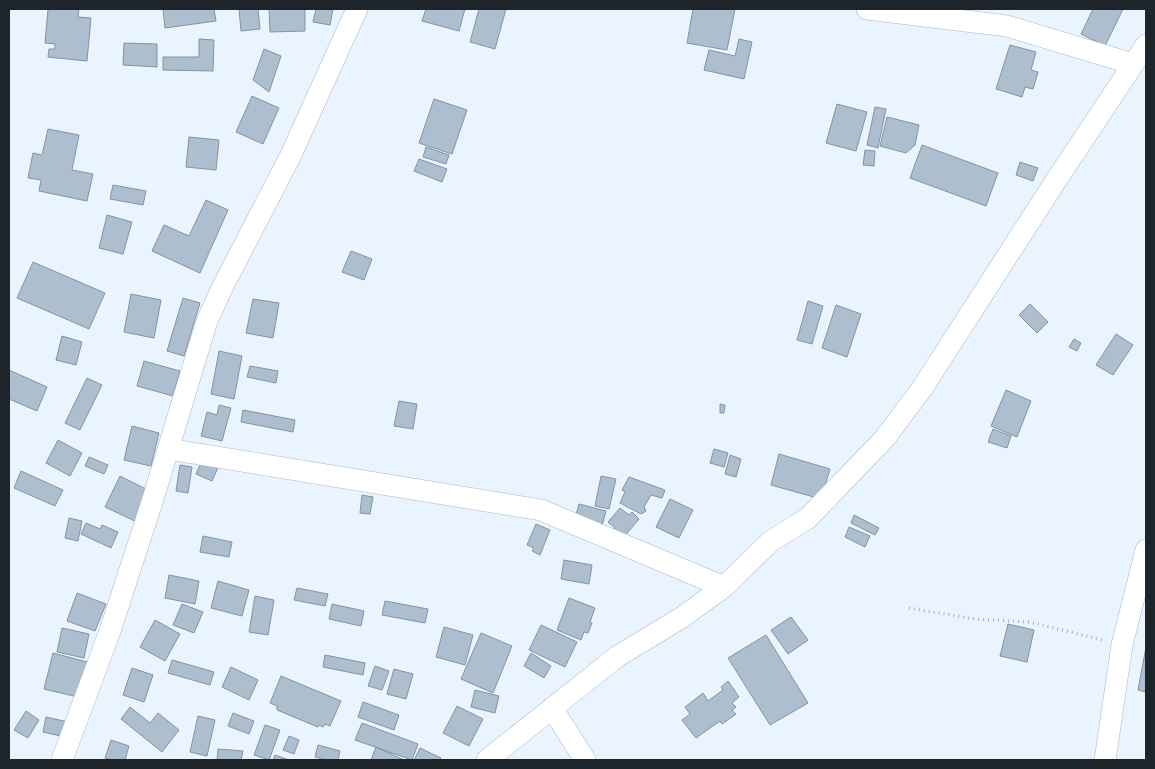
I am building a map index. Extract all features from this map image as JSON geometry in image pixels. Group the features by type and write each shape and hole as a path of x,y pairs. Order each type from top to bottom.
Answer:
{"street":[{"path":"62,760 110,631 207,321 222,288 290,157 357,9"},
{"path":"867,9 1006,17 1133,64"},
{"path":"487,760 618,656 680,618 724,587 771,541 808,518 885,438 923,387 1146,45"},
{"path":"168,450 541,510 724,587"},
{"path":"1105,760 1122,644 1146,550"},
{"path":"552,708 585,760"}],"path":[{"path":"909,608 975,619 1029,622 1122,644"}],"building":[{"path":"48,9 79,9 78,17 91,18 87,61 48,57 49,49 55,49 55,44 45,43"},
{"path":"163,9 214,9 216,21 165,28"},
{"path":"239,9 258,9 260,29 241,31"},
{"path":"269,9 305,9 305,31 270,32"},
{"path":"316,9 333,9 330,25 313,22"},
{"path":"426,9 465,9 459,31 422,21"},
{"path":"479,9 506,9 495,49 470,42"},
{"path":"693,9 735,9 727,50 687,43"},
{"path":"1093,9 1123,9 1105,46 1081,34"},
{"path":"199,39 214,40 213,71 163,70 163,57 199,57"},
{"path":"739,39 752,42 744,79 704,70 709,50 735,56"},
{"path":"124,43 157,44 157,67 123,65"},
{"path":"1010,45 1036,52 1031,70 1038,72 1033,89 1025,87 1022,97 996,89"},
{"path":"264,49 281,56 269,92 253,80"},
{"path":"252,96 279,108 263,144 236,132"},
{"path":"434,99 467,110 452,154 419,143"},
{"path":"837,104 867,112 856,151 826,143"},
{"path":"875,107 886,109 878,148 867,145"},
{"path":"887,117 919,125 915,145 906,153 880,146"},
{"path":"48,129 79,135 72,170 93,174 87,201 39,191 41,180 28,178 33,153 42,155"},
{"path":"189,137 219,140 216,170 186,167"},
{"path":"922,145 998,173 986,206 910,178"},
{"path":"426,147 449,155 446,164 423,157"},
{"path":"865,150 875,151 874,166 863,165"},
{"path":"419,159 447,169 442,182 414,171"},
{"path":"1020,162 1038,168 1033,181 1016,175"},
{"path":"113,185 146,191 143,205 110,199"},
{"path":"206,200 228,210 200,273 152,251 164,225 189,236"},
{"path":"107,215 132,222 123,254 99,248"},
{"path":"351,251 372,259 364,280 342,272"},
{"path":"33,262 105,293 89,329 17,298"},
{"path":"131,294 161,300 154,338 124,332"},
{"path":"183,298 200,303 184,356 167,351"},
{"path":"253,299 279,303 273,338 246,333"},
{"path":"808,301 823,306 812,344 797,340"},
{"path":"1030,304 1048,322 1037,333 1019,315"},
{"path":"836,305 861,314 847,357 822,348"},
{"path":"1116,334 1133,345 1113,375 1096,365"},
{"path":"62,336 82,342 76,365 56,360"},
{"path":"1074,339 1081,343 1077,351 1069,347"},
{"path":"219,351 242,356 234,399 211,394"},
{"path":"144,361 180,371 173,396 137,386"},
{"path":"250,366 278,371 276,383 247,377"},
{"path":"9,370 47,387 37,411 9,399"},
{"path":"87,378 102,385 80,430 65,423"},
{"path":"1006,390 1031,401 1017,437 991,426"},
{"path":"399,401 417,404 413,429 394,426"},
{"path":"720,404 725,405 724,413 720,413"},
{"path":"219,405 231,408 222,441 201,436 207,412 217,415"},
{"path":"243,410 295,420 293,432 241,422"},
{"path":"132,426 159,433 151,466 124,460"},
{"path":"993,429 1011,436 1007,448 988,442"},
{"path":"58,440 82,453 70,476 46,463"},
{"path":"714,449 728,453 724,467 710,463"},
{"path":"779,454 830,469 821,499 771,485"},
{"path":"730,455 741,459 736,477 725,474"},
{"path":"204,456 220,463 212,481 196,474"},
{"path":"89,457 108,465 104,474 85,466"},
{"path":"180,465 192,467 188,493 176,491"},
{"path":"21,471 63,490 55,506 14,488"},
{"path":"120,476 154,493 139,523 105,507"},
{"path":"601,476 616,479 609,509 595,506"},
{"path":"629,477 665,490 662,498 651,495 644,507 646,511 641,514 620,503 625,492 622,490"},
{"path":"362,495 373,497 370,514 360,513"},
{"path":"670,499 693,510 679,538 656,527"},
{"path":"579,504 606,511 601,529 574,522"},
{"path":"620,508 629,515 632,512 639,519 623,538 613,530 615,528 608,522"},
{"path":"854,515 879,528 875,535 851,523"},
{"path":"69,518 82,521 78,541 65,538"},
{"path":"86,523 100,529 102,525 118,532 111,548 81,534"},
{"path":"536,524 550,530 540,555 532,551 534,548 527,545"},
{"path":"849,527 870,536 865,547 845,537"},
{"path":"203,536 232,542 229,557 200,552"},
{"path":"564,560 592,565 589,584 561,579"},
{"path":"169,575 199,581 195,604 165,598"},
{"path":"218,581 249,590 242,616 211,608"},
{"path":"297,588 328,594 325,606 294,600"},
{"path":"77,593 106,604 95,631 67,621"},
{"path":"255,596 274,600 268,635 249,632"},
{"path":"569,598 595,608 588,633 584,632 581,640 557,630"},
{"path":"385,601 428,609 425,623 382,615"},
{"path":"182,604 203,612 194,633 173,625"},
{"path":"332,604 364,611 361,626 329,619"},
{"path":"791,617 808,640 788,654 771,630"},
{"path":"155,620 180,634 165,661 140,647"},
{"path":"1008,624 1034,630 1027,662 1000,656"},
{"path":"541,625 577,642 565,667 529,650"},
{"path":"444,627 473,635 465,665 436,657"},
{"path":"62,628 89,634 84,658 57,652"},
{"path":"481,633 512,646 493,693 461,679"},
{"path":"766,635 808,703 770,725 728,658"},
{"path":"1146,647 1146,692 1138,690"},
{"path":"53,653 91,663 82,698 44,689"},
{"path":"531,653 551,666 544,678 524,666"},
{"path":"325,655 365,663 363,675 323,667"},
{"path":"172,660 214,672 210,685 168,673"},
{"path":"375,666 389,671 382,690 368,686"},
{"path":"231,667 258,680 249,700 222,687"},
{"path":"132,668 153,675 144,702 123,695"},
{"path":"394,669 413,674 406,699 387,694"},
{"path":"281,676 341,701 330,726 325,724 323,727 319,725 318,727 277,710 277,706 270,703"},
{"path":"728,681 739,697 732,703 736,707 732,710 736,714 722,724 720,721 696,738 682,720 690,714 685,707 703,693 708,701 723,690 721,687"},
{"path":"475,690 499,696 495,713 471,707"},
{"path":"363,702 399,715 394,730 358,717"},
{"path":"457,706 483,719 469,746 443,733"},
{"path":"130,707 150,723 158,713 179,730 162,752 121,719"},
{"path":"26,711 39,720 28,738 14,730"},
{"path":"233,713 254,721 249,734 228,726"},
{"path":"198,716 215,720 207,756 190,752"},
{"path":"46,717 68,722 65,737 43,732"},
{"path":"362,723 418,744 412,760 355,740"},
{"path":"265,725 280,730 269,760 254,755"},
{"path":"289,736 299,740 294,754 283,750"},
{"path":"111,740 129,746 125,760 105,758"},
{"path":"318,745 340,751 338,760 326,760 315,757"},
{"path":"376,747 404,760 371,760"},
{"path":"420,748 441,758 440,760 414,760"},
{"path":"218,749 243,751 241,760 217,760"},
{"path":"275,755 289,760 273,760"}]}
